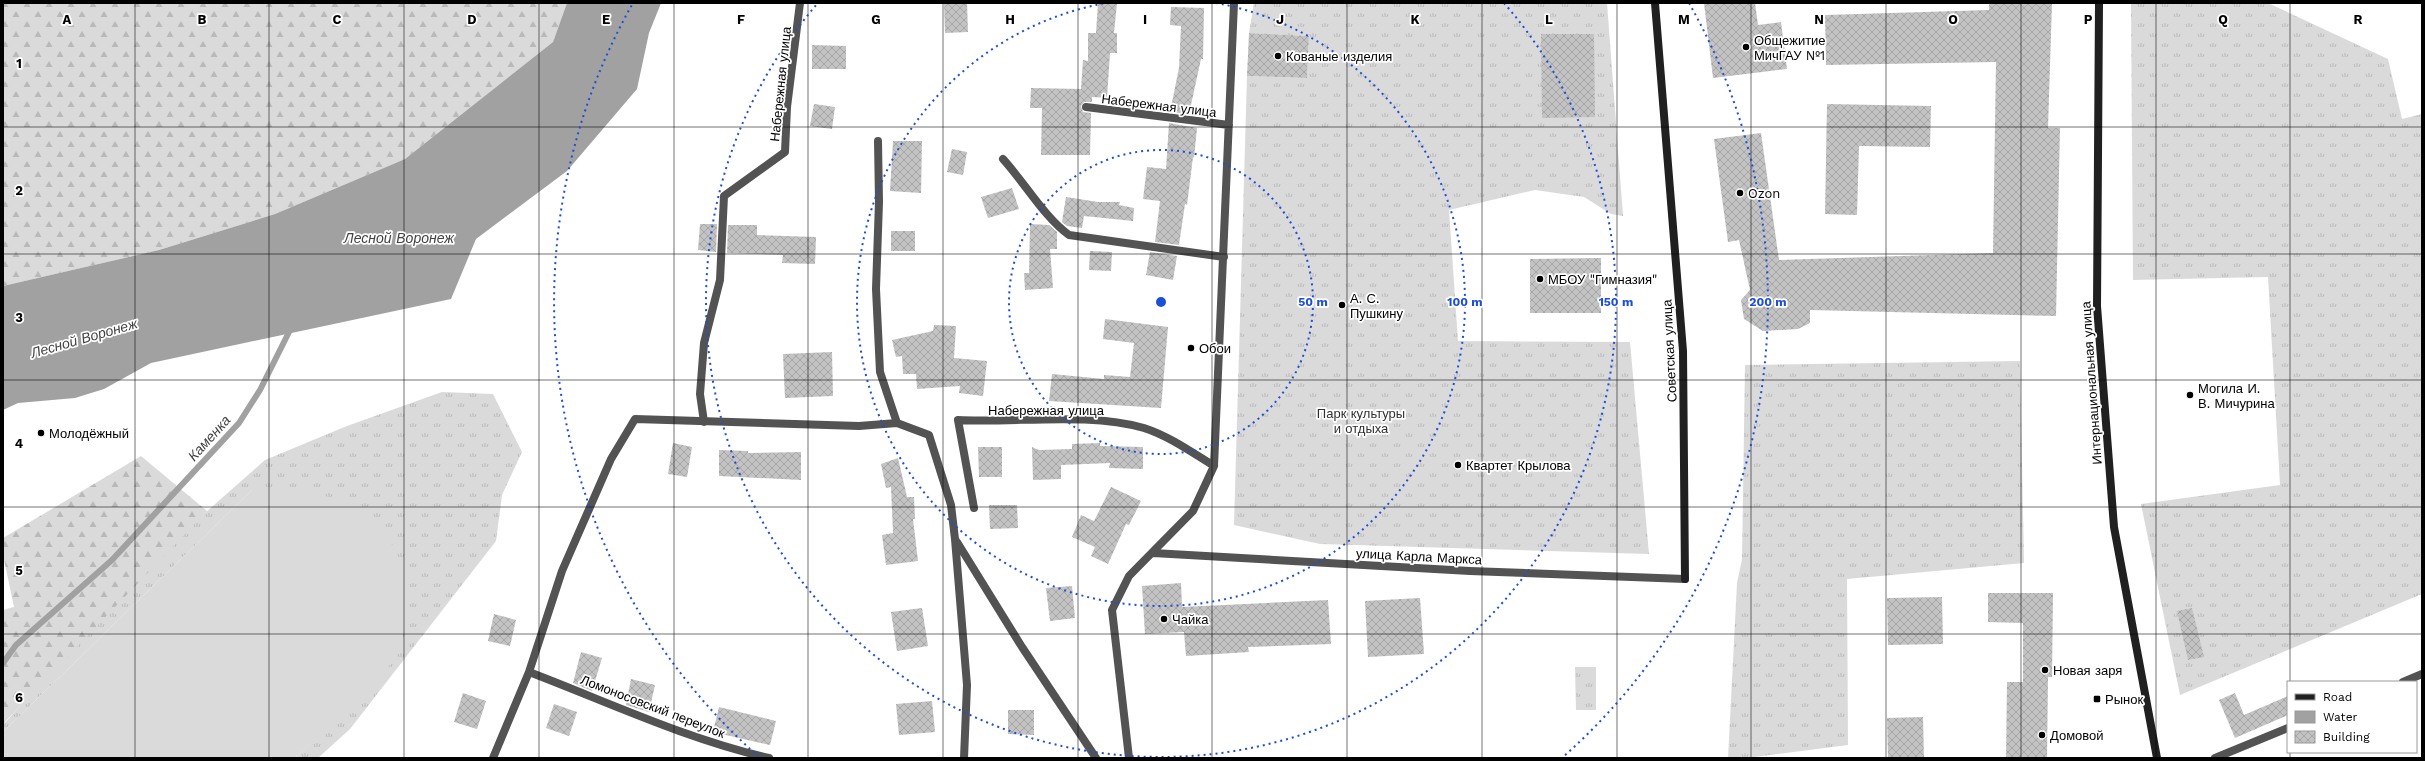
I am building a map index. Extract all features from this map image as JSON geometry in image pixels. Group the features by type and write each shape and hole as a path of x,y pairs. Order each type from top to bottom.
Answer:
{"main road":[{"name":"Советская улица","path":"1654,3 1683,351 1685,579"},
{"name":"Интернациональная улица","path":"2099,3 2097,306 2114,527 2157,758"}],"street":[{"name":"Набережная улица","path":"704,422 700,394 704,343 720,280 724,196 785,152 787,107 800,3"},
{"name":"Набережная улица","path":"1129,758 1112,610 1129,576 1193,511 1214,466 1234,3"},
{"name":"Набережная улица","path":"1086,107 1229,125"},
{"path":"878,141 879,202 876,289 880,372 897,423"},
{"path":"1003,159 1024,183 1055,225 1069,235 1224,257"},
{"path":"493,758 529,672 562,571 611,459 635,419 859,426 897,423 929,435 952,505 967,685 964,758"},
{"name":"Набережная улица","path":"974,508 958,420 1007,422 1099,420 1145,429 1214,466"},
{"path":"955,539 1022,647 1096,758"},
{"name":"улица Карла Маркса","path":"1153,553 1470,571 1685,579"},
{"name":"Ломоносовский переулок","path":"529,672 666,725 739,751 769,758"},
{"path":"2405,681 2422,674"},
{"path":"2215,758 2287,728"}],"green space":[{"path":"3,3 567,3 553,42 405,159 275,214 159,250 3,286"},
{"name":"Парк культуры и отдыха","path":"1254,3 1607,3 1623,216 1611,214 1584,197 1535,190 1449,210 1458,341 1630,342 1649,554 1320,544 1234,525 1247,76 1307,78 1309,36 1249,33"},
{"path":"2131,3 2268,3 2388,59 2402,119 2422,114 2422,594 2180,695 2141,504 2280,485 2268,277 2133,280"},
{"path":"2020,361 2024,563 1847,579 1848,745 1746,758 1728,758 1737,583 1742,559 1745,365"},
{"path":"442,392 493,394 522,452 502,495 496,541 350,729 318,758 295,758 375,682 252,490 3,732 3,725 146,565 265,460 347,426"},
{"path":"141,456 207,511 3,724 3,610 14,607 3,555 3,538"},
{"path":"293,488 335,499 366,513 380,526 390,542 404,570 409,587 410,594 408,613 400,645 393,660 384,673 347,711 295,758 3,758 3,732 252,490"},
{"path":"1575,667 1596,667 1596,710 1576,710"}],"water":[{"name":"Лесной Воронеж","path":"567,3 661,3 649,33 637,89 567,171 476,239 451,299 151,363 104,389 75,398 18,403 3,410 3,286 159,250 275,214 405,159 553,42"}],"building":[{"path":"944,3 967,3 968,32 945,33"},
{"path":"1098,3 1117,3 1114,33 1117,33 1117,53 1110,53 1107,98 1092,97 1092,102 1084,102 1081,106 1083,112 1091,113 1090,155 1041,155 1042,108 1030,108 1031,88 1081,89 1083,60 1088,61 1088,33 1096,33"},
{"name":"Общежитие МичГАУ №1","path":"1704,3 1755,3 1758,25 1781,22 1787,69 1713,78"},
{"path":"1989,3 2052,3 2048,128 2060,128 2056,316 1810,310 1810,323 1798,329 1763,331 1744,319 1741,300 1750,290 1739,240 1728,242 1714,139 1761,133 1779,260 1993,253 1996,62 1826,65 1825,15 1989,10"},
{"path":"1171,7 1204,8 1203,59 1201,59 1189,114 1170,112 1179,68 1181,26 1170,25"},
{"name":"Кованые изделия","path":"1249,33 1309,36 1307,78 1247,76"},
{"path":"1541,34 1594,34 1595,117 1542,118"},
{"path":"812,45 846,46 846,69 812,69"},
{"path":"814,104 835,107 832,129 810,126"},
{"path":"1827,104 1931,106 1930,147 1859,146 1857,215 1825,214"},
{"path":"1169,123 1197,128 1187,205 1185,204 1179,245 1155,242 1160,201 1143,199 1147,167 1166,169"},
{"path":"893,141 922,141 921,193 890,191"},
{"path":"952,149 967,152 963,175 947,172"},
{"path":"1012,188 1019,209 988,218 981,197"},
{"path":"1066,197 1098,202 1120,202 1119,205 1134,208 1133,221 1084,216 1082,228 1067,226 1062,222"},
{"path":"700,224 717,224 716,252 698,250"},
{"path":"1030,224 1049,225 1057,232 1057,249 1050,249 1053,288 1025,290 1024,273 1029,273"},
{"path":"728,225 757,225 757,235 816,237 815,264 782,263 783,255 727,253"},
{"path":"891,231 915,231 915,251 891,251"},
{"path":"1090,251 1112,252 1111,271 1089,270"},
{"path":"1150,252 1177,256 1173,280 1146,275"},
{"name":"МБОУ \"Гимназия\"","path":"1601,258 1601,313 1530,313 1530,259"},
{"path":"1105,319 1168,327 1161,408 1049,401 1052,374 1104,379 1104,375 1130,377 1134,343 1103,339"},
{"path":"934,325 956,326 954,358 987,361 983,396 959,393 960,386 917,389 916,374 903,374 902,356 896,357 892,340 933,331"},
{"path":"832,352 833,396 785,398 783,354"},
{"path":"673,443 692,447 687,477 668,474"},
{"path":"1100,443 1100,446 1143,447 1143,469 1109,468 1110,463 1061,465 1061,479 1033,480 1032,447 1039,450 1072,449 1072,444"},
{"path":"978,447 1002,447 1002,477 979,477"},
{"path":"719,450 748,451 748,453 801,452 801,480 719,476"},
{"path":"898,458 907,497 914,497 915,519 913,519 918,561 886,565 882,535 893,533 891,487 886,488 881,464"},
{"path":"1111,487 1141,501 1129,525 1126,524 1108,564 1091,556 1095,547 1072,537 1081,515 1094,521"},
{"path":"989,505 1017,505 1018,528 990,529"},
{"path":"1181,583 1182,607 1328,600 1331,644 1248,647 1249,652 1186,656 1184,632 1145,634 1142,586"},
{"path":"1072,586 1075,618 1050,621 1046,588"},
{"path":"1988,593 2053,593 2052,677 2048,677 2047,758 2006,758 2007,682 2023,682 2023,623 1988,622"},
{"path":"1942,597 1943,644 1888,645 1887,598"},
{"path":"1420,598 1424,654 1368,657 1365,601"},
{"path":"922,608 928,646 897,651 891,612"},
{"path":"2192,608 2204,657 2188,660 2177,611"},
{"path":"494,614 516,620 510,646 488,641"},
{"path":"581,652 602,658 592,691 573,683"},
{"path":"631,679 655,685 649,712 626,705"},
{"path":"463,693 486,701 477,729 454,722"},
{"path":"2235,693 2244,715 2287,696 2287,715 2235,738 2219,700"},
{"path":"932,701 935,732 899,735 896,704"},
{"path":"554,704 577,712 569,736 546,728"},
{"path":"719,707 776,721 770,745 713,732"},
{"path":"1008,710 1034,710 1034,735 1008,734"},
{"path":"1923,717 1924,758 1888,758 1887,718"}],"waterway":[{"name":"Каменка","path":"3,663 16,645 112,560 239,423 260,390 292,326"}],"place":[{"name":"Общежитие МичГАУ №1","path":"1746,47"},
{"name":"Кованые изделия","path":"1278,56"},
{"name":"Ozon","path":"1740,193"},
{"name":"МБОУ \"Гимназия\"","path":"1540,279"},
{"name":"А. С. Пушкину","path":"1342,305"},
{"name":"Обои","path":"1191,348"},
{"name":"Могила И. В. Мичурина","path":"2190,395"},
{"name":"Молодёжный","path":"41,433"},
{"name":"Квартет Крылова","path":"1458,465"},
{"name":"Чайка","path":"1164,619"},
{"name":"Новая заря","path":"2045,670"},
{"name":"Рынок","path":"2097,699"},
{"name":"Домовой","path":"2042,735"}]}
